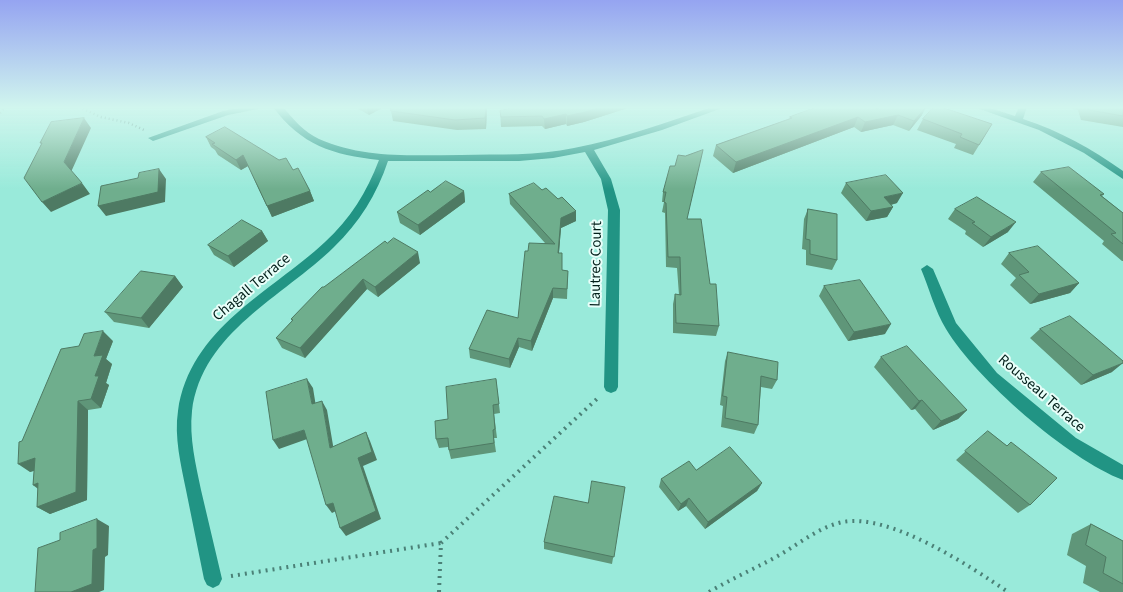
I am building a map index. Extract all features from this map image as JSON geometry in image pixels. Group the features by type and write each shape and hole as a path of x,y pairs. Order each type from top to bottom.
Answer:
{"street":[{"path":"153,138 163,135"},
{"path":"305,135 324,144 349,152 384,159 512,158 553,155 638,135"},
{"path":"1055,135 1088,151 1123,176"},
{"name":"Lautrec Court","path":"588,148 606,179 614,210 611,387"},
{"name":"Chagall Terrace","path":"213,579 184,447 185,410 192,377 206,353 226,329 329,245 355,216 368,200 384,159"},
{"name":"Rousseau Terrace","path":"927,269 951,326 992,377 1071,443 1123,473"}],"path":[{"path":"149,135 153,138"},
{"path":"213,579 441,542 611,387"},
{"path":"709,592 830,526 855,521 879,526 920,541 952,557 1008,592"},
{"path":"439,592 441,542"}],"building":[{"path":"44,135 76,135 64,162 82,183 42,202 24,178 42,143 40,143"},
{"path":"211,135 237,135 279,160 286,158 293,170 298,168 310,191 267,206 243,155 236,160 212,144 215,143 206,137"},
{"path":"745,135 810,135 736,162 716,145"},
{"path":"962,135 985,135 979,145 960,137"},
{"path":"703,150 687,219 701,219 710,284 716,284 719,326 676,323 675,294 681,295 680,257 668,257 666,203 664,202 666,192 663,192 670,166 675,166 678,155 685,156"},
{"path":"1069,167 1104,194 1100,195 1123,213 1123,244 1111,234 1116,233 1041,172"},
{"path":"159,169 158,192 98,206 101,186 138,178 139,173"},
{"path":"886,175 903,193 884,197 893,207 871,211 846,183"},
{"path":"446,181 464,191 418,225 397,212 428,190 430,192"},
{"path":"534,183 542,190 546,188 558,199 562,197 576,211 561,218 558,253 562,253 562,270 568,271 567,289 553,288 531,341 518,338 509,359 469,349 487,310 518,318 525,251 528,251 529,243 555,244 509,194"},
{"path":"977,197 1016,222 991,237 972,223 975,222 955,209"},
{"path":"808,209 837,214 837,260 810,254 810,240 806,239"},
{"path":"242,220 262,231 228,256 208,245"},
{"path":"394,238 418,252 375,287 363,279 300,348 276,338 293,320 291,319 322,287 385,241 387,243"},
{"path":"1038,246 1079,283 1039,294 1019,275 1029,272 1009,253"},
{"path":"141,271 175,276 141,318 105,312"},
{"path":"860,280 891,324 854,332 824,286"},
{"path":"1070,316 1123,363 1093,375 1040,329"},
{"path":"103,331 94,356 103,355 95,376 99,376 91,399 78,401 76,492 37,507 38,483 33,485 35,458 18,464 19,442 22,441 61,349 79,346 84,334"},
{"path":"907,346 967,410 941,421 922,400 919,401 881,357"},
{"path":"728,352 778,362 777,380 761,376 758,425 725,418 727,397 723,396"},
{"path":"307,379 312,404 322,401 330,448 366,432 372,452 358,458 376,511 340,528 333,503 326,505 304,430 273,440 266,392"},
{"path":"496,379 499,404 493,405 494,443 449,450 448,438 436,439 435,421 448,419 446,387"},
{"path":"988,431 1007,446 1011,442 1057,478 1030,505 965,451"},
{"path":"730,447 762,483 708,522 689,498 681,504 661,479 689,461 696,470"},
{"path":"592,481 625,487 614,557 544,542 554,496 588,503"},
{"path":"97,519 97,548 93,550 92,584 71,592 35,592 38,548 60,540 60,533"},
{"path":"1091,524 1123,541 1123,584 1103,573 1106,557 1086,545"}]}
